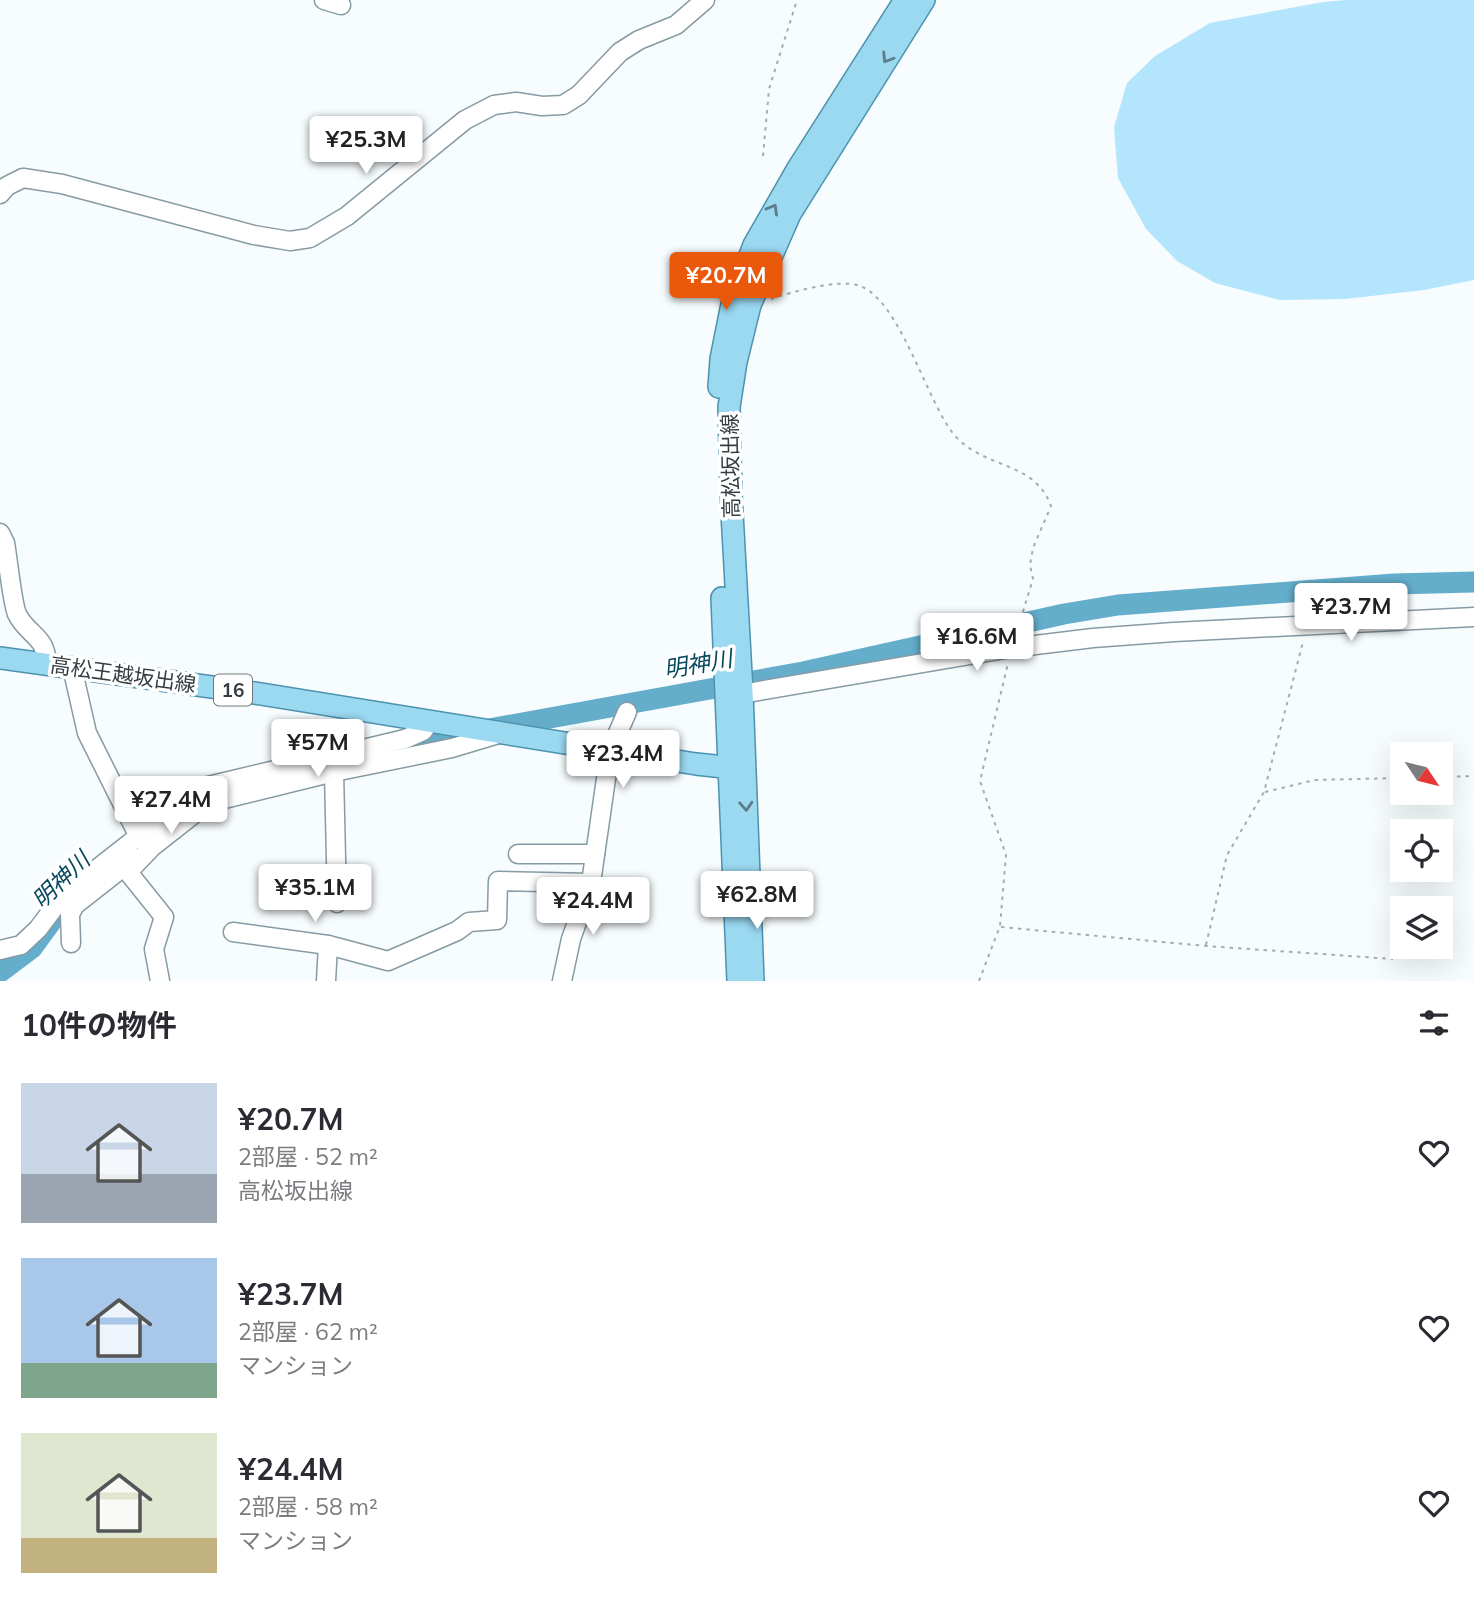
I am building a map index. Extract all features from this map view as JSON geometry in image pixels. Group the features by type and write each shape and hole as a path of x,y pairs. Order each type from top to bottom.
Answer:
{"main road":[{"name":"高松坂出線","path":"753,981 737,769 717,413 721,359 733,299 754,245 775,205 905,0"},
{"name":"高松坂出線","path":"733,689 729,407 736,362 750,305 790,214 924,0"},
{"name":"高松王越坂出線","path":"0,658 248,692 737,769"},
{"name":"高松坂出線","path":"737,769 738,981"}],"street":[{"path":"0,209 3,190 23,178 62,184 254,235 290,241 310,238 347,216 465,120 494,105 516,102 542,106 563,104 579,95 620,52 639,40 676,25 705,0"},
{"path":"0,533 5,543 17,614 44,645 47,653 46,664"},
{"path":"733,689 1093,638 1474,617"},
{"path":"72,667 87,733 144,844"},
{"path":"562,981 571,939 591,883 610,751 627,712"},
{"path":"71,943 70,914 75,905 144,844 177,806 208,786 405,739 423,731 430,721"},
{"path":"0,950 21,945 79,883 208,803 334,772 452,748 502,733"},
{"path":"334,772 337,903"},
{"path":"144,844 128,872 164,917 154,949 160,981"},
{"path":"525,850 595,854"},
{"path":"233,932 328,945 388,961 457,932 469,922 497,920 498,881 591,883"},
{"path":"326,981 328,945"}],"path":[{"path":"763,156 769,89 797,0"},
{"path":"750,305 798,291 859,285 885,307 903,337 939,414 954,435 972,452 1025,474 1039,483 1047,493 1051,506 1032,548 1030,565 1033,579 1011,648 981,781 1006,855 1000,926 979,981"},
{"path":"1206,946 1227,855 1265,792 1307,626"},
{"path":"1453,777 1474,776"},
{"path":"1265,792 1315,780 1390,778"},
{"path":"1000,926 1206,946 1390,959"}],"shaded area":[{"path":"1347,0 1474,0 1474,280 1424,290 1345,299 1280,300 1215,283 1177,261 1146,229 1118,178 1114,127 1127,83 1155,56 1210,23"}],"waterway":[{"name":"明神川","path":"389,750 440,738 803,672 1064,614 1118,605 1394,584 1474,582"},
{"name":"明神川","path":"0,972 32,948 51,922"}]}
